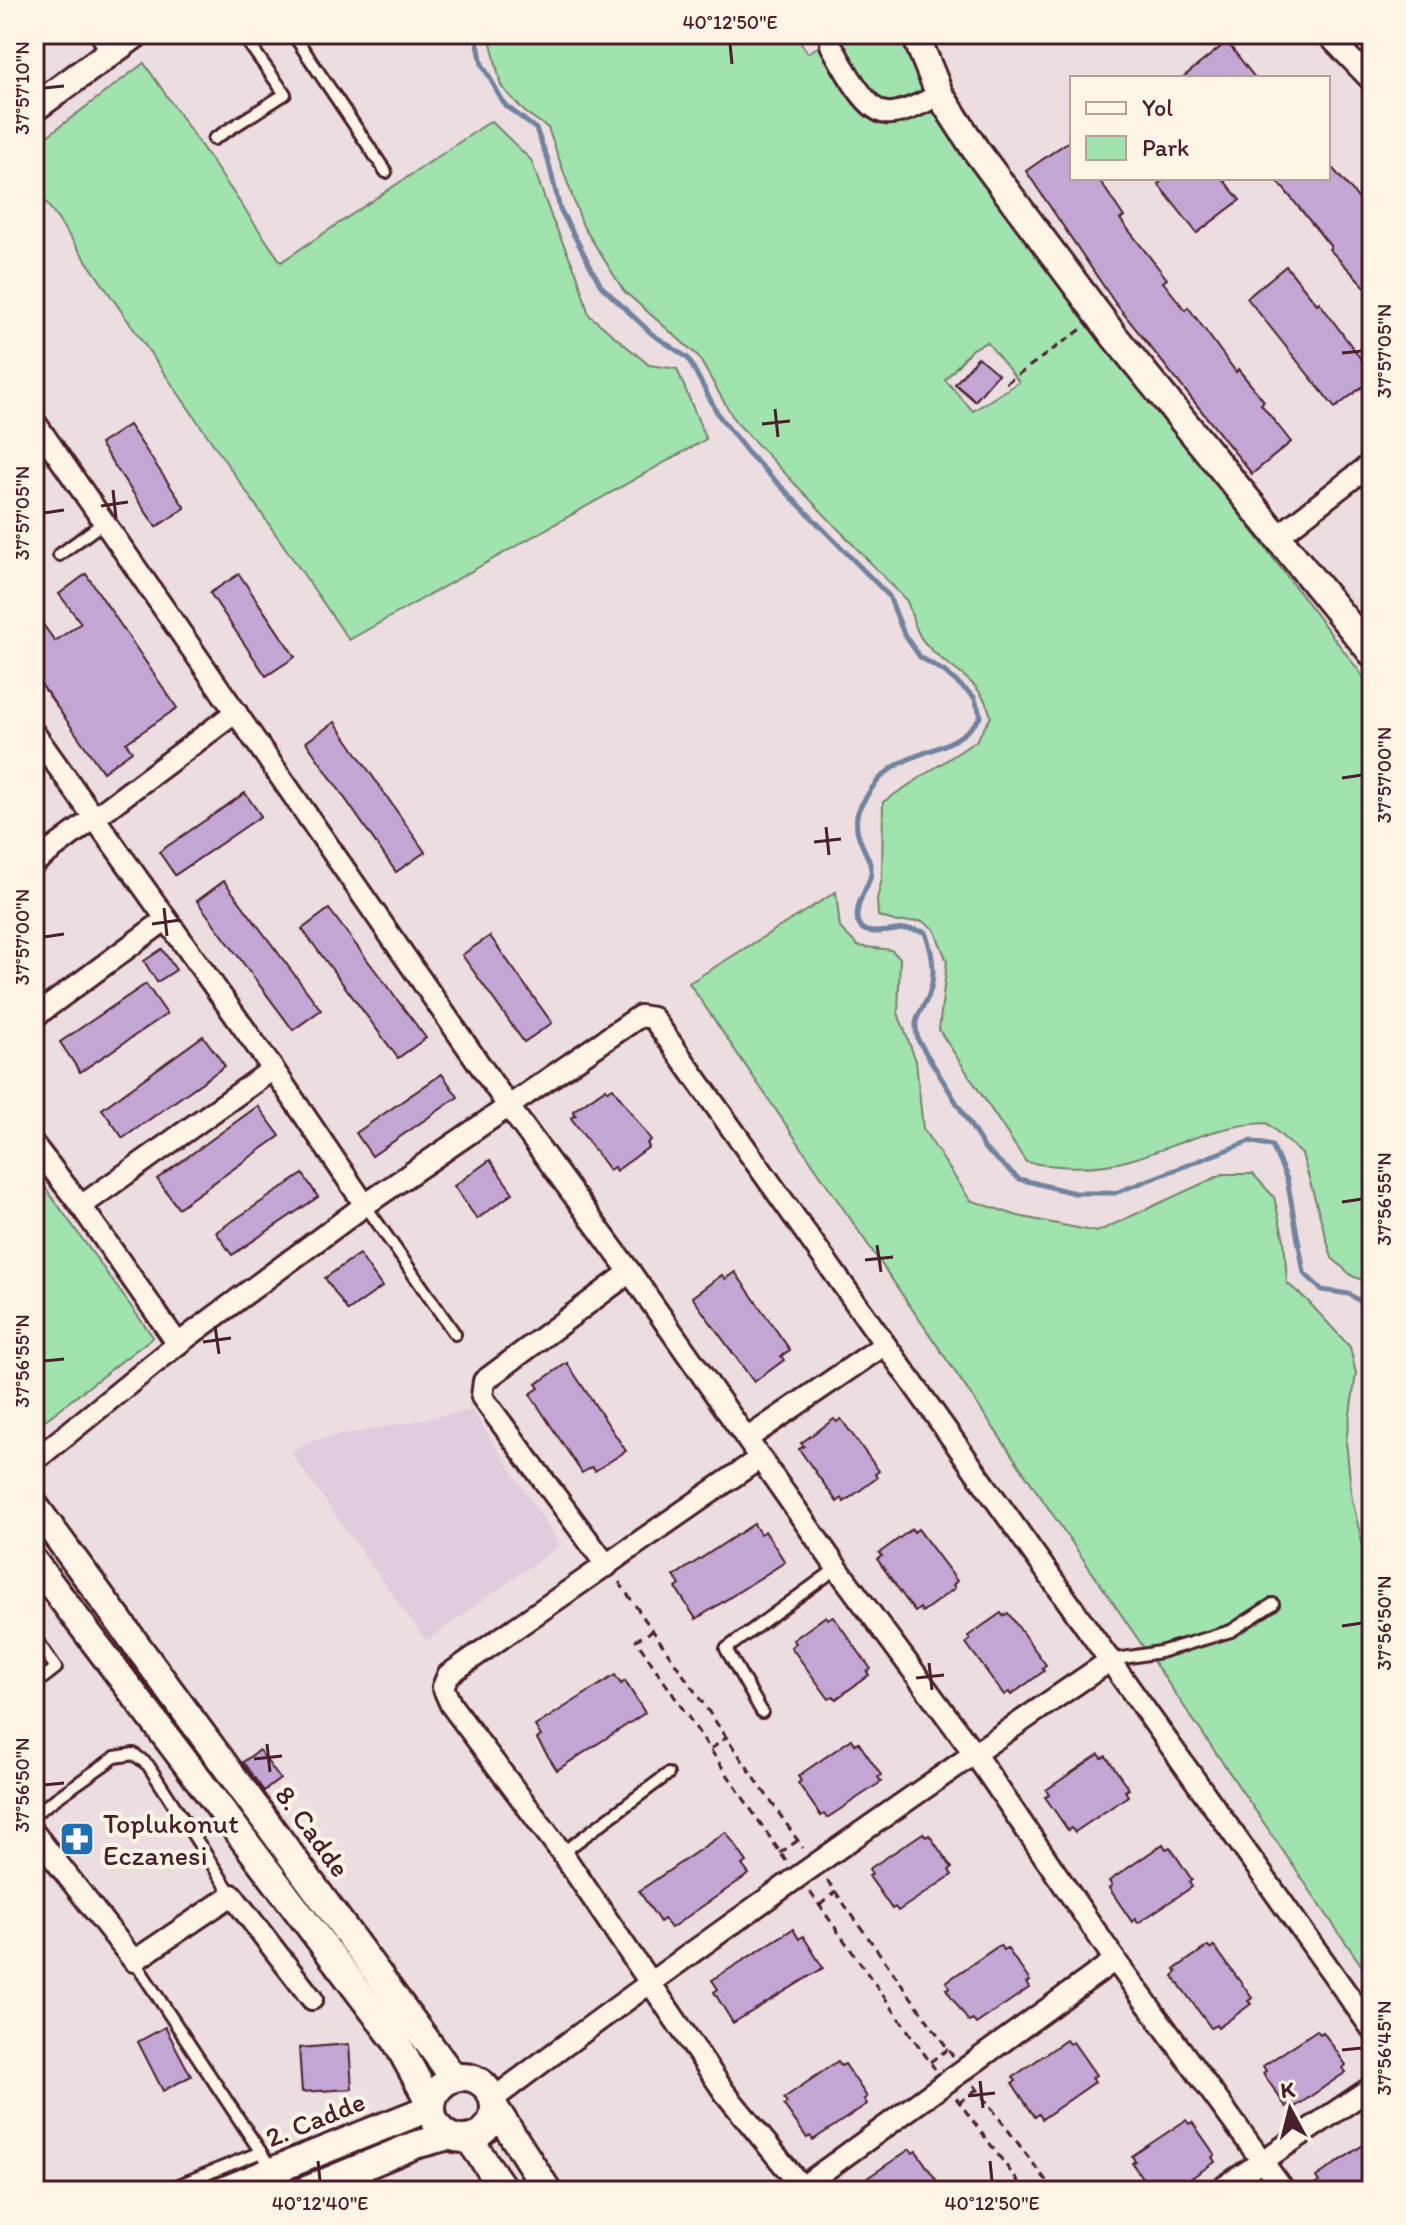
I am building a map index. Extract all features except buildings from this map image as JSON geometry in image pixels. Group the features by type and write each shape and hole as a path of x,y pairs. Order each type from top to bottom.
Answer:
{"street":[{"path":"34,108 107,42 136,34"},
{"path":"915,34 940,95 975,149 1099,316 1372,653"},
{"path":"1327,34 1372,81"},
{"path":"831,45 873,108 886,114 940,95"},
{"path":"34,421 42,448 104,522 509,1107 630,1272 837,1568 974,1753 1115,1960 1284,2191"},
{"path":"1277,537 1372,463"},
{"path":"34,863 236,712"},
{"path":"34,733 273,1069 365,1205"},
{"path":"34,1017 165,920"},
{"path":"34,1461 178,1344 365,1205 640,1016 653,1018 1372,2029"},
{"path":"81,1206 273,1069"},
{"path":"34,1145 178,1344"},
{"path":"607,1566 482,1397 484,1381 630,1272"},
{"path":"748,1438 884,1345"},
{"path":"760,1458 448,1675 443,1687 451,1705 562,1853 725,2093 803,2189 1115,1960"},
{"name":"8. Cadde","path":"34,1505 454,2078"},
{"path":"34,1562 396,2041 432,2107 436,2124 459,2138 505,2191"},
{"path":"304,2191 415,2145 477,2136 490,2125 494,2104 648,1983 1111,1660"},
{"path":"34,1833 134,1961 232,1895 312,1999"},
{"path":"432,2107 438,2089 454,2078 466,2077 488,2088 494,2104 548,2191"},
{"path":"1218,2191 1372,2087"},
{"name":"2. Cadde","path":"222,2191 267,2161 432,2107"}],"lane":[{"path":"214,139 285,94 242,34"},
{"path":"293,34 386,172"},
{"path":"59,555 104,522"},
{"path":"365,1205 455,1334"},
{"path":"762,1712 726,1649 837,1568"},
{"path":"1111,1660 1160,1652 1231,1631 1273,1604"},
{"path":"34,1636 56,1668 34,1685"},
{"path":"34,1814 115,1757 134,1754 148,1765 232,1895"},
{"path":"562,1853 668,1774"},
{"path":"134,1961 267,2161 164,2191"}],"path":[{"path":"1006,383 1099,316"},
{"path":"654,1630 636,1640 780,1853 1025,2191"},
{"path":"711,1749 727,1737"},
{"path":"780,1853 797,1841"},
{"path":"820,1905 836,1892"},
{"path":"930,2062 948,2049"},
{"path":"959,2103 977,2089"}],"shaded area":[{"path":"472,1410 560,1545 426,1641 291,1453 307,1442"}],"green space":[{"path":"489,34 795,34 808,53 839,34 903,34 960,154 1042,254 1372,688 1372,1284 1352,1276 1332,1258 1302,1154 1267,1123 1215,1131 1130,1160 1104,1165 1065,1167 1026,1162 939,1030 947,961 934,929 922,921 897,922 878,916 883,802 976,741 991,717 986,703 972,683 924,642 907,601 735,421 698,356 624,291 583,226 548,128 525,112 501,86","holes":["987,342 1019,382 973,411 945,380 972,349"]},
{"path":"144,63 281,262 491,121 531,160 552,219 577,274 589,315 649,365 677,369 706,439 349,640 34,185 34,146"},
{"path":"836,892 840,928 858,946 891,950 900,958 898,1013 916,1061 923,1129 970,1200 1018,1216 1097,1232 1223,1174 1253,1174 1274,1197 1284,1240 1287,1283 1350,1347 1356,1374 1346,1441 1352,1500 1372,1583 1372,1981 689,983"},
{"path":"34,1172 153,1337 34,1426"}],"waterway":[{"path":"476,34 482,64 505,105 536,129 548,160 560,209 601,286 652,334 688,358 719,416 748,453 889,596 904,634 920,657 945,672 974,697 981,716 968,730 954,740 894,767 880,778 860,807 858,833 871,874 859,904 857,919 860,926 873,932 907,929 925,932 933,972 931,989 916,1021 918,1040 985,1149 1019,1179 1074,1193 1115,1193 1250,1141 1272,1146 1287,1179 1304,1273 1322,1290 1349,1294 1372,1309"},
{"path":"1372,1414 1364,1455 1372,1515"}],"place":[{"name":"Toplukonut Eczanesi","path":"77,1839"}]}
